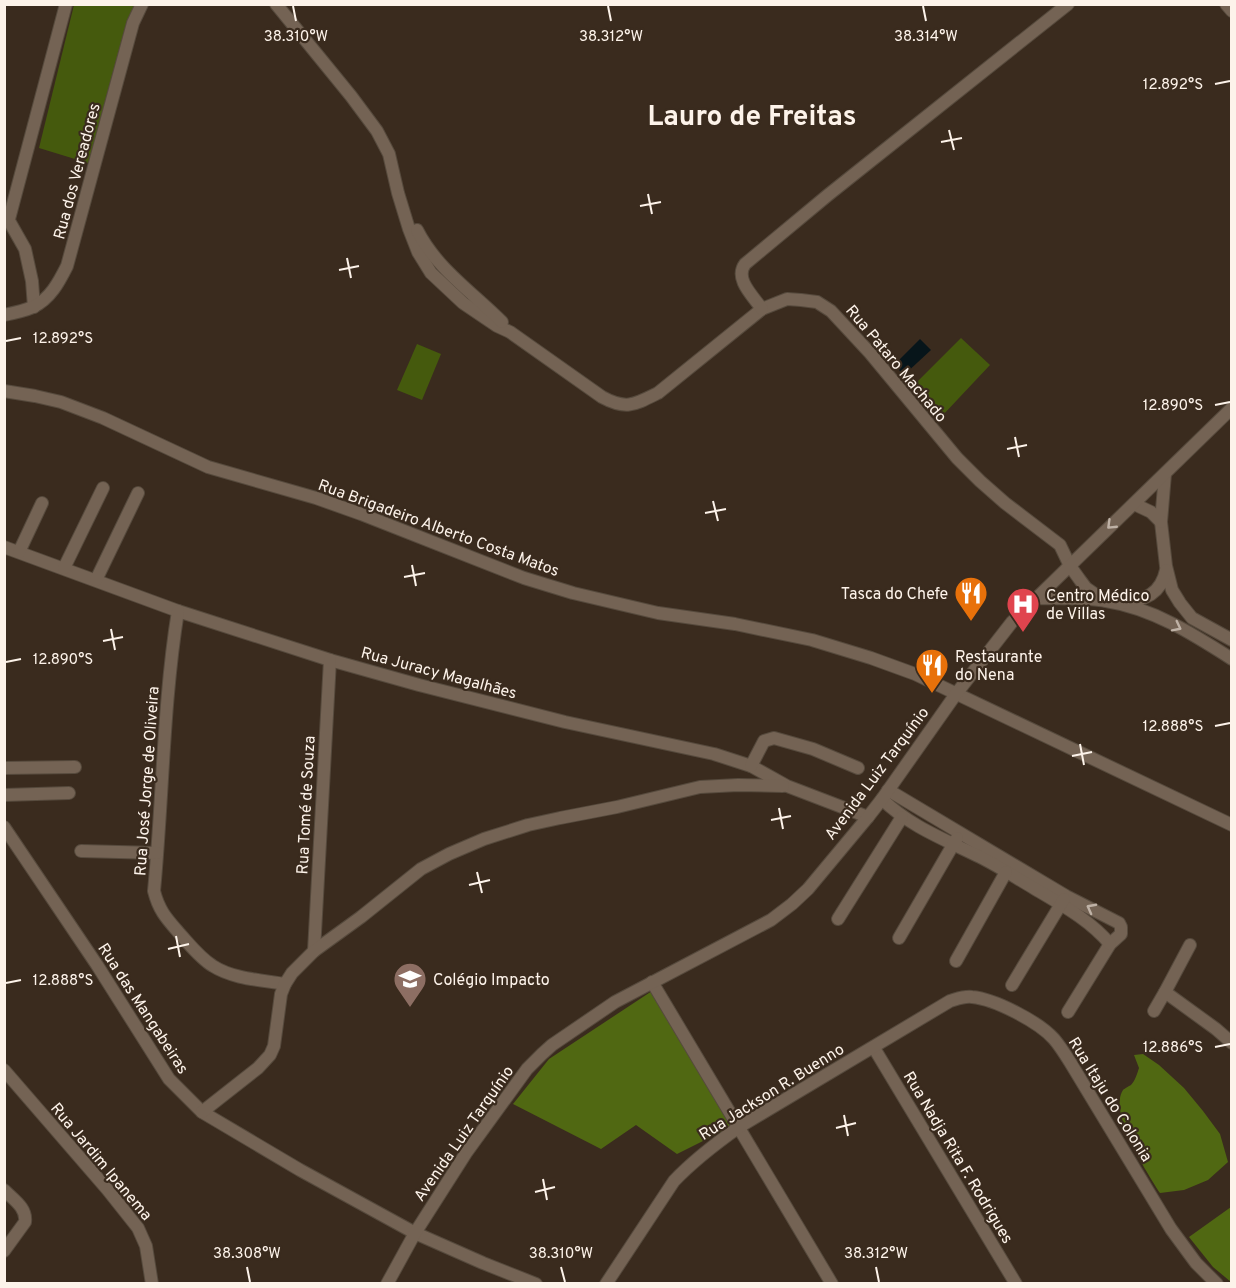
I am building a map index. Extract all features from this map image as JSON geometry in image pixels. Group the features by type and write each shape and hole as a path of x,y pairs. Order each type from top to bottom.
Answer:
{"street":[{"path":"33,307 32,281 25,249 7,216 66,4"},
{"name":"Rua dos Vereadores","path":"4,315 33,307 56,288 67,266 133,23 142,4"},
{"name":"Rua Pataro Machado","path":"276,4 351,96 377,132 389,154 398,194 418,252 431,273 463,303 602,397 615,404 626,405 658,393 762,309 787,299 817,302 831,311 870,353 957,458 1005,503 1060,545 1080,580"},
{"path":"762,309 742,281 742,268 745,264 1068,4"},
{"path":"1226,4 1232,11"},
{"name":"Rua Pataro Machado","path":"398,194 431,254 501,321 510,333"},
{"path":"431,273 445,269"},
{"path":"451,292 464,286"},
{"name":"Rua Brigadeiro Alberto Costa Matos","path":"4,391 61,402 103,417 208,467 316,498 524,578 573,593 658,613 735,624 812,640 871,658 915,674 1232,825"},
{"name":"Avenida Luiz Tarquínio","path":"387,1284 415,1233 466,1153 528,1069 552,1045 615,1002 771,920 792,904 885,794 956,694 1012,622 1232,408"},
{"path":"1165,474 1161,522 1166,566 1172,590 1179,603 1192,618 1232,640"},
{"path":"64,568 102,488"},
{"path":"96,580 138,493"},
{"path":"19,552 42,503"},
{"path":"1134,504 1151,512 1161,522"},
{"path":"1060,545 1085,550 1080,580 1086,588 1103,600"},
{"name":"Rua Juracy Magalhães","path":"4,547 178,611 330,660 566,722 714,754 751,766 788,786 867,817"},
{"path":"1120,604 1134,602 1151,595 1163,582 1166,566"},
{"path":"1036,598 1103,600 1120,604 1153,615 1195,636 1232,659"},
{"name":"Rua José Jorge de Oliveira","path":"178,611 172,646 165,726 154,891 165,917 213,966 228,973 285,984"},
{"name":"Rua Tomé de Souza","path":"314,951 330,660"},
{"path":"751,766 764,741 774,738 813,749 858,768"},
{"path":"4,768 75,767"},
{"path":"202,1112 258,1068 270,1055 274,1046 279,1003 285,984 292,973 314,951 421,869 484,839 528,825 700,787 788,786"},
{"path":"4,795 69,793"},
{"path":"885,794 928,813 960,832 1006,872 1063,900 1119,923 1121,934 1110,944 1068,1012"},
{"path":"885,794 902,817 952,844 983,853 1063,900 1110,944"},
{"path":"917,825 928,813"},
{"path":"838,919 902,817"},
{"name":"Rua das Mangabeiras","path":"4,827 97,965 169,1079 202,1112 300,1170 415,1233 536,1284"},
{"path":"899,938 960,832"},
{"path":"81,851 157,853"},
{"path":"956,961 1006,872"},
{"path":"1012,985 1063,900"},
{"path":"1154,1011 1190,945"},
{"path":"652,982 832,1284"},
{"path":"1165,992 1209,1023 1232,1043"},
{"name":"Rua Itaju do Colonia","path":"874,1048 950,1001 961,997 972,996 983,999 1035,1023 1054,1039 1171,1229 1196,1263 1217,1284"},
{"name":"Rua Jackson R. Buenno","path":"606,1284 674,1181 705,1151 739,1127 874,1048"},
{"name":"Rua Nadja Rita F. Rodrigues","path":"874,1048 1016,1284"},
{"name":"Rua Jardim Ipanema","path":"4,1070 138,1228 146,1246 152,1284"},
{"path":"4,1190 23,1209 26,1218 4,1251"}],"green space":[{"path":"74,5 137,5 121,63 88,163 39,148"},
{"path":"961,338 990,365 942,416 913,386"},
{"path":"417,344 441,354 422,400 397,390"},
{"path":"652,991 731,1127 677,1154 636,1125 601,1149 513,1104 549,1059"},
{"path":"1143,1054 1184,1088 1220,1134 1228,1162 1208,1180 1184,1190 1160,1193 1125,1127 1120,1100 1123,1090 1131,1085 1139,1068 1134,1055"},
{"path":"1231,1207 1231,1282 1213,1267 1189,1237"}],"shaded area":[{"path":"920,339 931,350 904,375 894,365"}],"place":[{"name":"Tasca do Chefe","path":"971,622"},
{"name":"Centro Médico de Villas","path":"1023,633"},
{"name":"Restaurante do Nena","path":"932,694"},
{"name":"Colégio Impacto","path":"410,1008"}],"district":[{"name":"Lauro de Freitas","path":"752,115"}]}
